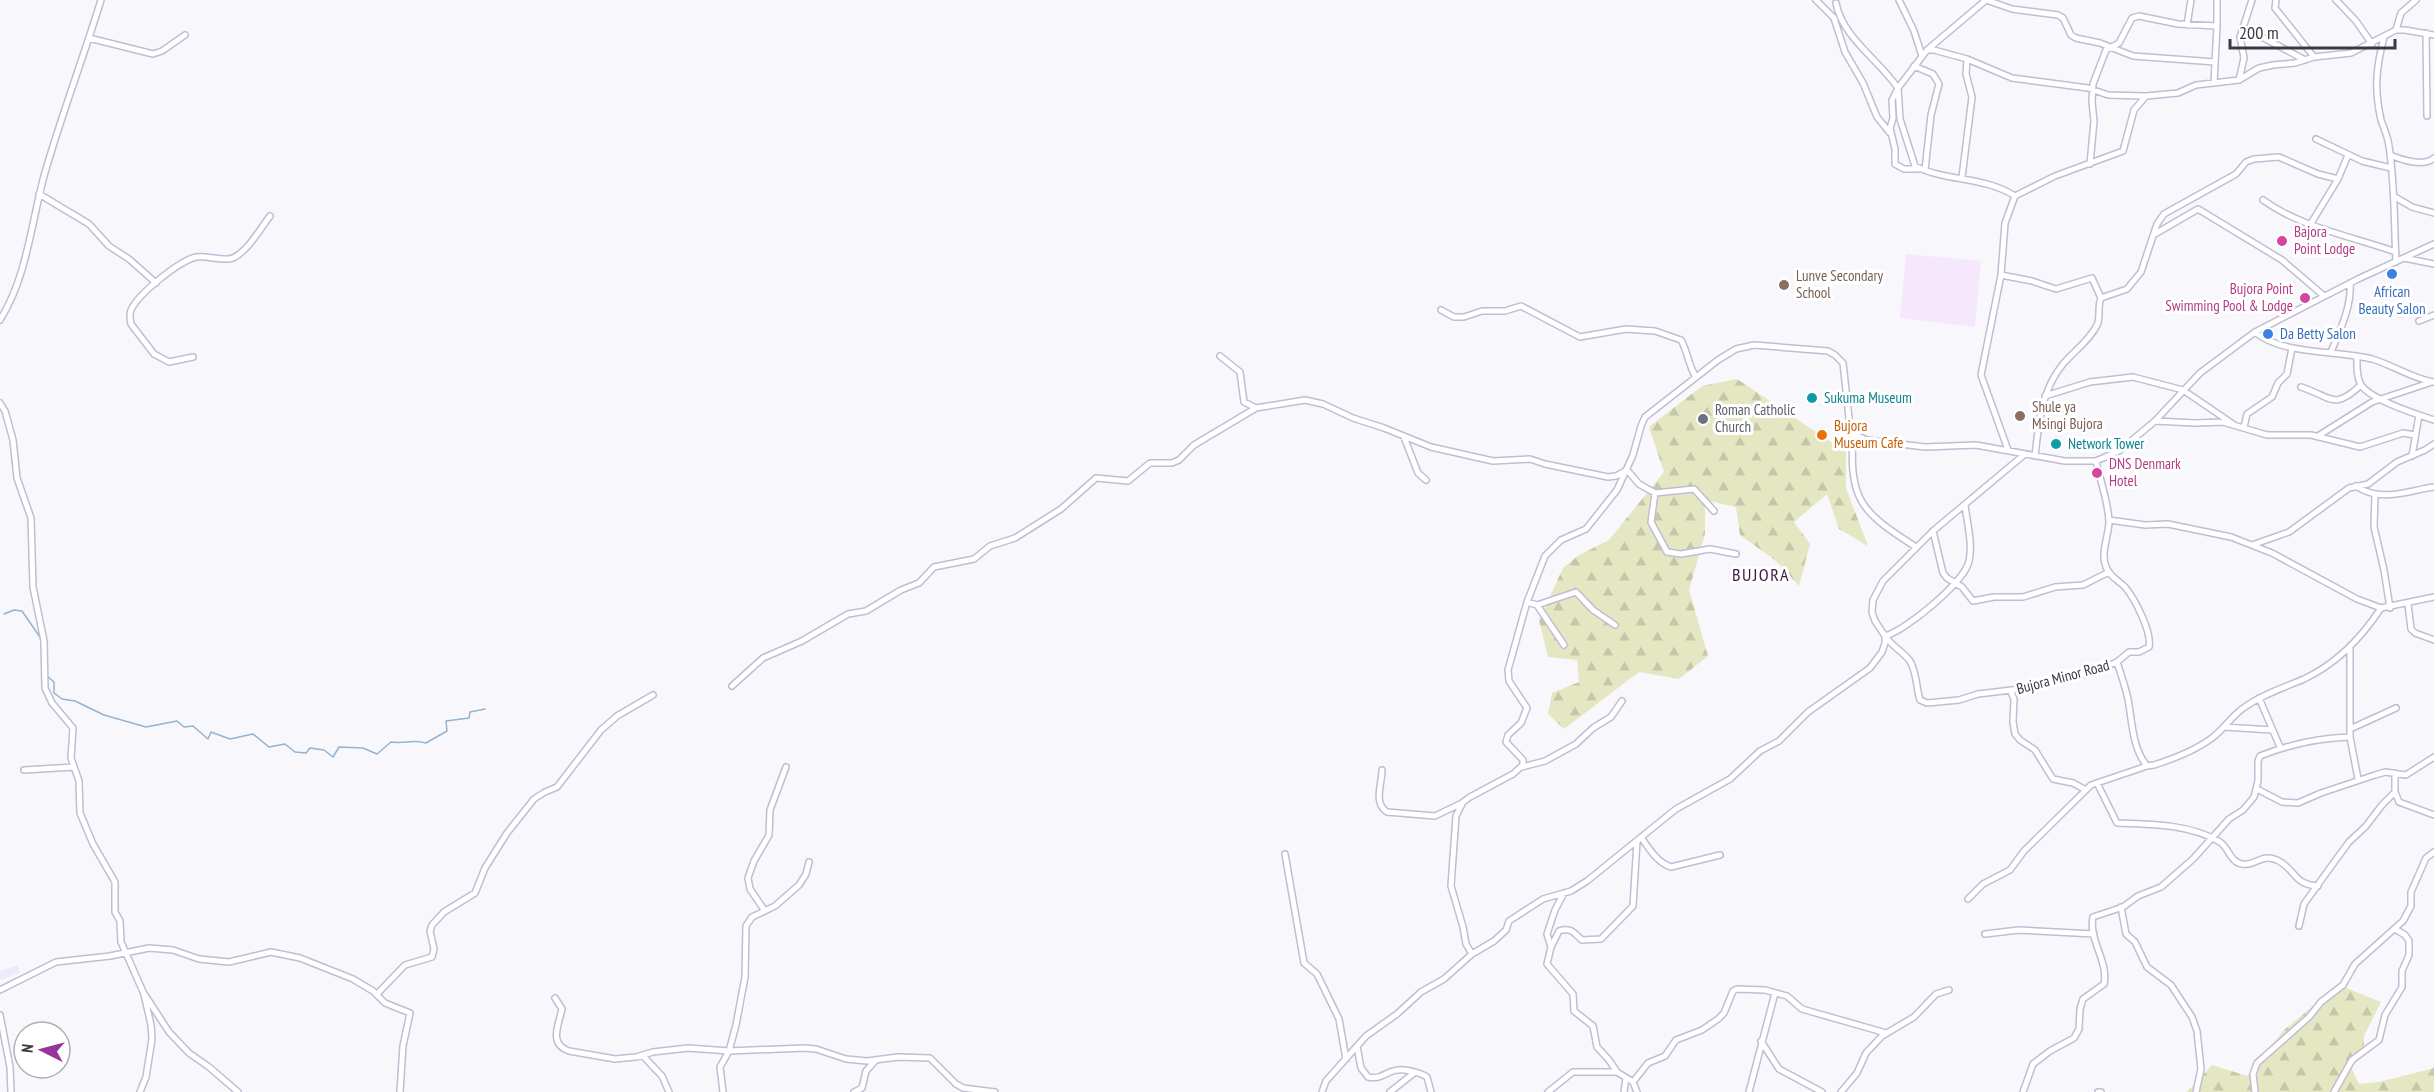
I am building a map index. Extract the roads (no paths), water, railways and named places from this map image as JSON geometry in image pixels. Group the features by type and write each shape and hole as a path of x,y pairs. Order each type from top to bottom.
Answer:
{"street":[{"path":"0,320 20,278 39,194 58,126 100,0"},
{"path":"1816,0 1834,18 1845,51 1862,81 1877,117 1890,133 1895,149 1896,166 1923,169 1998,186 2015,196"},
{"path":"1899,0 1914,31 1922,56"},
{"path":"1890,133 1893,116 1892,100 1898,88 1927,50 1986,0 2012,9 2058,15 2063,18 2071,34 2076,38 2139,57 2215,62"},
{"path":"2187,25 2191,0"},
{"path":"2214,83 2217,0"},
{"path":"2239,80 2244,58 2240,40 2252,0"},
{"path":"2276,0 2275,8 2314,57"},
{"path":"2336,0 2356,21 2372,44"},
{"path":"2396,30 2401,13 2416,0"},
{"path":"1836,3 1842,22 1898,88 1902,124 1913,164 1923,169"},
{"path":"2090,164 2094,121 2092,90 2105,53 2110,47 2119,43 2130,20 2137,16 2187,25 2217,26"},
{"path":"1927,50 1967,59 2012,78 2092,90 2108,95 2146,96 2178,93 2196,85 2239,80 2259,68 2314,57 2351,53 2396,30 2434,35"},
{"path":"2242,31 2262,37 2305,60"},
{"path":"2426,33 2431,87 2427,116"},
{"path":"89,38 153,54 162,51 185,35"},
{"path":"2384,37 2376,80 2395,197 2396,262"},
{"path":"1962,177 1972,97 1965,70 1967,59"},
{"path":"1914,66 1933,74 1939,84 1931,115 1923,169"},
{"path":"2008,450 1981,375 2001,275 2005,223 2015,196 2055,176 2124,149 2134,110 2146,96"},
{"path":"2316,139 2348,154 2391,168"},
{"path":"2310,225 2338,179 2348,154"},
{"path":"2390,155 2422,162 2428,162 2434,158"},
{"path":"2035,456 2045,396 2057,372 2097,326 2098,304 2101,298 2124,291 2144,268 2159,219 2192,197 2236,174 2246,162 2254,159 2279,157 2288,159 2318,174 2338,179"},
{"path":"39,194 89,224 109,246 129,259 156,283"},
{"path":"2192,197 2198,209 2282,260 2324,296"},
{"path":"2395,197 2412,207 2434,213"},
{"path":"2263,200 2274,208 2323,231 2351,237 2396,252"},
{"path":"2155,234 2198,209"},
{"path":"193,357 175,362 164,361 154,354 131,324 132,308 156,283 180,263 198,257 214,256 226,259 234,257 241,252 270,216"},
{"path":"1852,434 1862,439 1925,447 1976,446 2065,461 2096,461 2119,451 2156,422 2200,373 2255,332 2350,283 2434,244"},
{"path":"2404,258 2434,264"},
{"path":"2001,275 2032,280 2056,289 2092,278 2101,298"},
{"path":"2331,352 2349,309 2350,283"},
{"path":"1441,310 1454,317 1464,317 1482,311 1505,311 1521,306 1582,338 1626,329 1654,331 1681,340 1688,366 1696,377"},
{"path":"2419,321 2434,315"},
{"path":"2255,332 2264,340 2292,348 2372,359 2433,383"},
{"path":"1522,767 1523,760 1512,750 1506,740 1508,735 1521,723 1527,708 1509,681 1507,674 1527,602 1545,556 1561,540 1590,525 1617,490 1634,455 1645,417 1718,360 1748,346 1831,352 1843,363 1848,421 1852,434 1852,475 1861,503 1879,523 1916,547"},
{"path":"2244,427 2247,414 2272,397 2278,383 2287,374 2292,348"},
{"path":"1220,356 1240,372 1244,402 1256,408"},
{"path":"2358,357 2358,378 2366,390 2382,400 2434,420"},
{"path":"2045,396 2090,382 2128,376 2183,390 2234,425"},
{"path":"2318,436 2372,402 2433,383"},
{"path":"2301,387 2327,399 2338,401 2350,395 2361,385"},
{"path":"732,686 763,658 802,641 848,615 866,611 901,590 919,583 934,567 974,559 990,546 1015,538 1061,509 1096,478 1128,481 1150,463 1172,463 1179,460 1194,445 1256,408 1308,400 1431,447 1493,461 1530,459 1608,477 1616,476 1626,470"},
{"path":"0,403 5,411 13,440 17,478 31,518 33,587 44,641 45,688 52,703 73,728 74,734 70,750 79,781 83,822 115,882 115,912 120,921 121,942 144,994 152,1039 146,1077 140,1092"},
{"path":"2412,456 2419,415"},
{"path":"2156,422 2223,422 2266,435 2318,436 2360,447 2403,433 2415,435"},
{"path":"1404,437 1418,473 1426,480"},
{"path":"2252,545 2289,532 2349,488 2368,484 2397,462 2434,444"},
{"path":"1322,1092 1326,1081 1357,1046 1416,996 1444,979 1472,954 1494,941 1506,930 1509,921 1536,903 1564,893 1587,881 1676,809 1730,779 1760,751 1779,741 1808,712 1870,668 1882,652 1885,636 1872,612 1873,600 1882,581 1933,531 2025,454"},
{"path":"1933,531 1941,569 1947,578 1963,588 1971,600 2023,597 2055,587 2083,585 2109,572 2104,554 2109,520 2096,461"},
{"path":"1626,470 1639,483 1656,493 1694,489 1714,511"},
{"path":"2356,486 2375,495 2397,495 2434,487"},
{"path":"1656,493 1651,522 1664,549 1681,554 1705,549 1736,554"},
{"path":"2375,495 2374,527 2390,608"},
{"path":"1885,636 1897,632 1917,619 1968,566 1970,559 1965,505"},
{"path":"2109,520 2145,525 2169,524 2222,535 2288,561 2357,599 2381,608 2390,608 2434,597"},
{"name":"Bujora Minor Road","path":"1885,636 1911,663 1918,696 1923,702 1959,700 1978,694 2011,692 2079,676 2117,662 2125,654 2147,649 2150,638 2134,602 2125,587 2113,579 2109,572"},
{"path":"1527,602 1537,605 1576,592 1593,610 1615,625"},
{"path":"2408,604 2410,629 2434,640"},
{"path":"1537,605 1564,645"},
{"path":"1968,899 1983,884 2010,870 2024,850 2086,790 2097,783 2147,766 2160,764 2213,738 2235,715 2259,699 2315,672 2350,646 2362,635 2381,608"},
{"path":"2350,646 2350,737 2358,779"},
{"path":"2117,662 2128,698 2132,730 2142,759 2147,766"},
{"path":"2011,692 2014,699 2013,724 2017,737 2035,750 2054,781 2073,783 2086,790"},
{"path":"377,994 405,965 432,957 434,949 430,931 432,925 444,912 475,893 485,868 507,832 534,799 556,788 590,742 607,725 653,695"},
{"path":"2259,699 2280,747"},
{"path":"1382,770 1379,798 1382,807 1387,812 1435,816 1522,767 1545,761 1576,744 1593,728 1611,717 1622,701"},
{"path":"2350,729 2396,708"},
{"path":"2224,727 2272,730"},
{"path":"2017,1092 2023,1089 2033,1064 2074,1038 2079,1029 2081,1002 2103,984 2104,973 2094,934 2093,917 2121,907 2138,896 2161,887 2213,839 2229,819 2248,804 2257,789 2259,758 2280,747 2321,738 2350,737"},
{"path":"2257,789 2282,802 2298,803 2358,779 2385,772 2406,775 2434,757"},
{"path":"24,770 74,766"},
{"path":"765,910 750,889 748,878 754,861 769,835 770,810 786,767"},
{"path":"2395,773 2395,792 2399,802 2404,806 2434,815"},
{"path":"2097,783 2117,823 2133,822 2193,830 2226,847 2235,861 2240,864 2248,864 2262,858 2274,859 2305,885 2318,886"},
{"path":"2299,926 2302,910 2349,842 2395,792"},
{"path":"1463,802 1455,822 1450,879 1466,944 1472,954"},
{"path":"1639,839 1665,865 1671,867 1720,855"},
{"path":"1637,1092 1633,1082 1617,1072 1595,1044 1593,1026 1575,1011 1574,994 1550,969 1547,962 1559,931 1567,929 1574,931 1582,940 1601,939 1630,911 1635,895 1639,839"},
{"path":"2255,1092 2253,1074 2257,1063 2304,1022 2321,1002 2343,985 2355,963 2395,929 2408,914 2411,906 2410,892 2426,858 2434,852"},
{"path":"1285,854 1304,963 1317,974 1339,1019 1346,1059"},
{"path":"723,1092 720,1067 729,1052 745,977 746,926 752,917 775,906 799,885 806,874 809,862"},
{"path":"1551,947 1548,931 1564,893"},
{"path":"2121,907 2126,934 2135,942 2147,967 2171,985 2192,1017 2197,1031 2201,1059 2196,1092"},
{"path":"2334,1092 2352,1060 2379,1040 2385,1016 2402,987 2402,971 2409,955 2409,941 2405,935 2395,929"},
{"path":"1985,934 2019,930 2094,934"},
{"path":"0,990 56,962 110,956 149,948 165,948 199,959 229,962 267,952 312,962 353,979 377,994 385,1003 410,1013 403,1046 400,1092"},
{"path":"1633,1082 1647,1064 1665,1056 1676,1040 1702,1030 1718,1019 1724,1013 1734,990 1761,990 1790,997 1795,1005 1802,1009 1886,1034"},
{"path":"1841,1092 1857,1073 1866,1053 1886,1034 1914,1017 1936,993 1949,990"},
{"path":"1749,1092 1775,993"},
{"path":"144,994 169,1032 191,1056 209,1067 237,1092"},
{"path":"555,998 562,1008 555,1032 559,1044 564,1049 611,1059 688,1048 729,1052 805,1048 821,1050 846,1059 876,1061 898,1057 930,1058 963,1088 995,1092"},
{"path":"0,1015 10,1067 11,1092"},
{"path":"1761,1041 1779,1069 1822,1092"},
{"path":"1357,1046 1361,1068 1368,1077 1381,1078 1398,1070 1427,1076 1431,1092"},
{"path":"643,1056 662,1076 669,1092"},
{"path":"854,1092 862,1088 866,1071 876,1061"},
{"path":"1548,1092 1574,1072 1617,1072"},
{"path":"1390,1092 1414,1073"},
{"path":"1624,1092 1626,1078"}],"waterway":[{"path":"4,614 14,610 22,611 42,640"},
{"path":"46,675 54,682 54,693 62,699 75,701 104,715 146,727 177,721 184,727 193,726 208,739 211,732 230,739 253,734 269,747 285,744 295,752 306,753 310,748 324,750 333,757 339,747 363,748 377,754 391,742 426,743 447,731 446,721 469,718 470,712 485,709"}],"place":[{"name":"Bajora Point Lodge","path":"2282,241"},
{"name":"African Beauty Salon","path":"2392,274"},
{"name":"Lunve Secondary School","path":"1784,285"},
{"name":"Bujora Point Swimming Pool & Lodge","path":"2305,298"},
{"name":"Da Betty Salon","path":"2268,334"},
{"name":"Sukuma Museum","path":"1812,398"},
{"name":"Shule ya Msingi Bujora","path":"2020,416"},
{"name":"Roman Catholic Church","path":"1703,419"},
{"name":"Bujora Museum Cafe","path":"1822,435"},
{"name":"Network Tower","path":"2056,444"},
{"name":"DNS Denmark Hotel","path":"2097,473"}],"district":[{"name":"BUJORA","path":"1761,575"}]}
